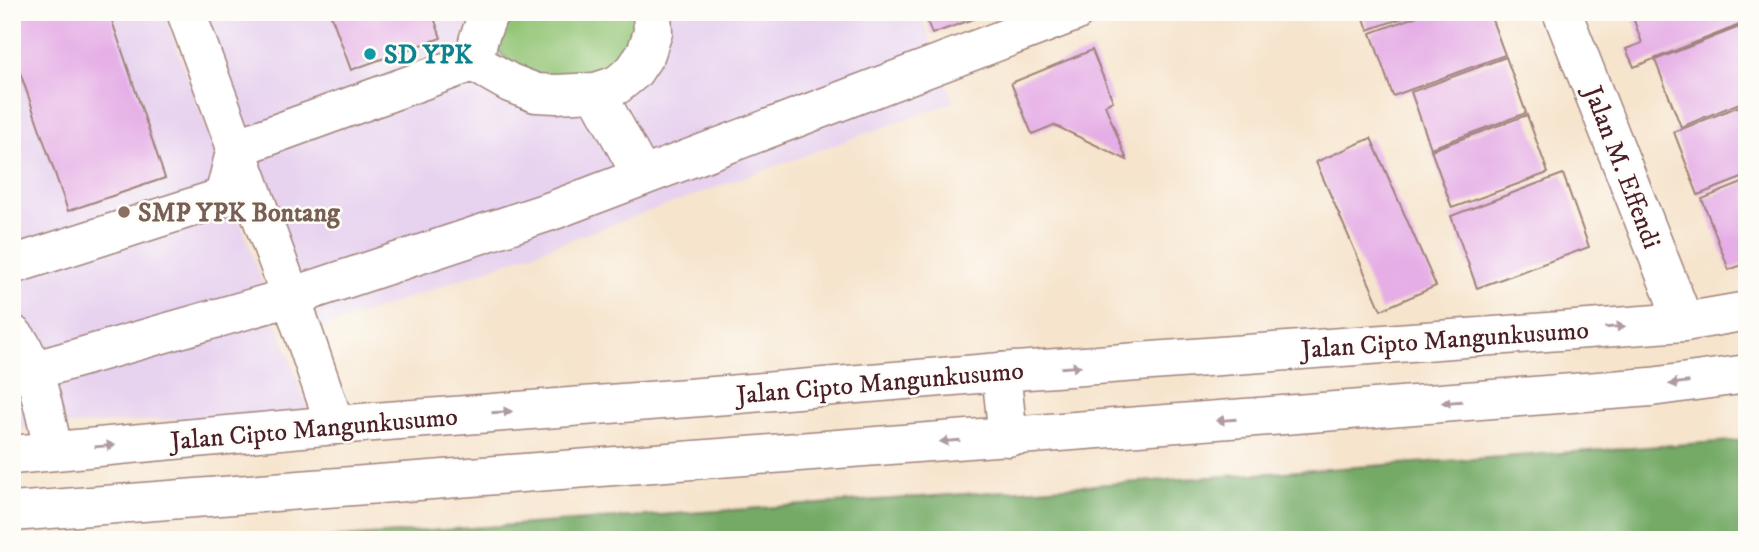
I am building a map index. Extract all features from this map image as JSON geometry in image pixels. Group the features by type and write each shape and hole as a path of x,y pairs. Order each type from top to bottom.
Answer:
{"street":[{"path":"186,12 236,148 239,199 291,297 335,425"},
{"path":"473,62 489,12"},
{"path":"236,148 473,62 510,83 536,93 596,92 617,85 634,71 646,53 653,32 652,12"},
{"path":"32,372 291,297 554,210 1075,12"},
{"name":"Jalan M. Effendi","path":"1562,12 1684,322"},
{"path":"596,92 642,176"},
{"path":"12,265 239,199"},
{"name":"Jalan Cipto Mangunkusumo","path":"12,455 335,425 1001,372 1684,322 1747,312"},
{"path":"12,334 18,338 24,349 42,399 53,451"},
{"path":"1001,372 1008,437"},
{"path":"12,512 1651,387 1747,374"}],"shaded area":[{"name":"SMP YPK Bontang","path":"12,12 164,12 309,411 12,429"},
{"path":"196,12 920,12 954,102 313,332"}],"green space":[{"path":"507,12 636,12 634,30 624,47 602,69 584,76 549,81 512,65 498,50 498,32"},
{"path":"1747,440 1747,540 297,540"}],"building":[{"path":"12,12 109,12 165,178 68,211 12,49"},
{"name":"SD YPK","path":"330,12 432,12 441,38 351,70"},
{"path":"924,12 990,12 990,13 932,34"},
{"path":"1362,12 1416,12 1417,13 1368,30"},
{"path":"1428,12 1489,12 1505,55 1393,96 1371,33"},
{"path":"1631,12 1747,12 1747,22 1634,67 1626,49 1642,43"},
{"path":"1747,24 1747,100 1681,127 1655,60"},
{"path":"1092,50 1113,101 1105,105 1127,160 1054,125 1032,134 1011,83"},
{"path":"1506,57 1526,113 1431,148 1411,92"},
{"path":"1747,103 1747,176 1698,195 1674,132"},
{"path":"1527,115 1548,173 1452,208 1431,150"},
{"path":"1371,138 1436,286 1381,310 1316,162"},
{"path":"1563,174 1589,247 1477,288 1451,216"},
{"path":"1747,181 1747,263 1729,270 1702,199"}],"place":[{"name":"SD YPK","path":"370,54"},
{"name":"SMP YPK Bontang","path":"124,212"}]}
